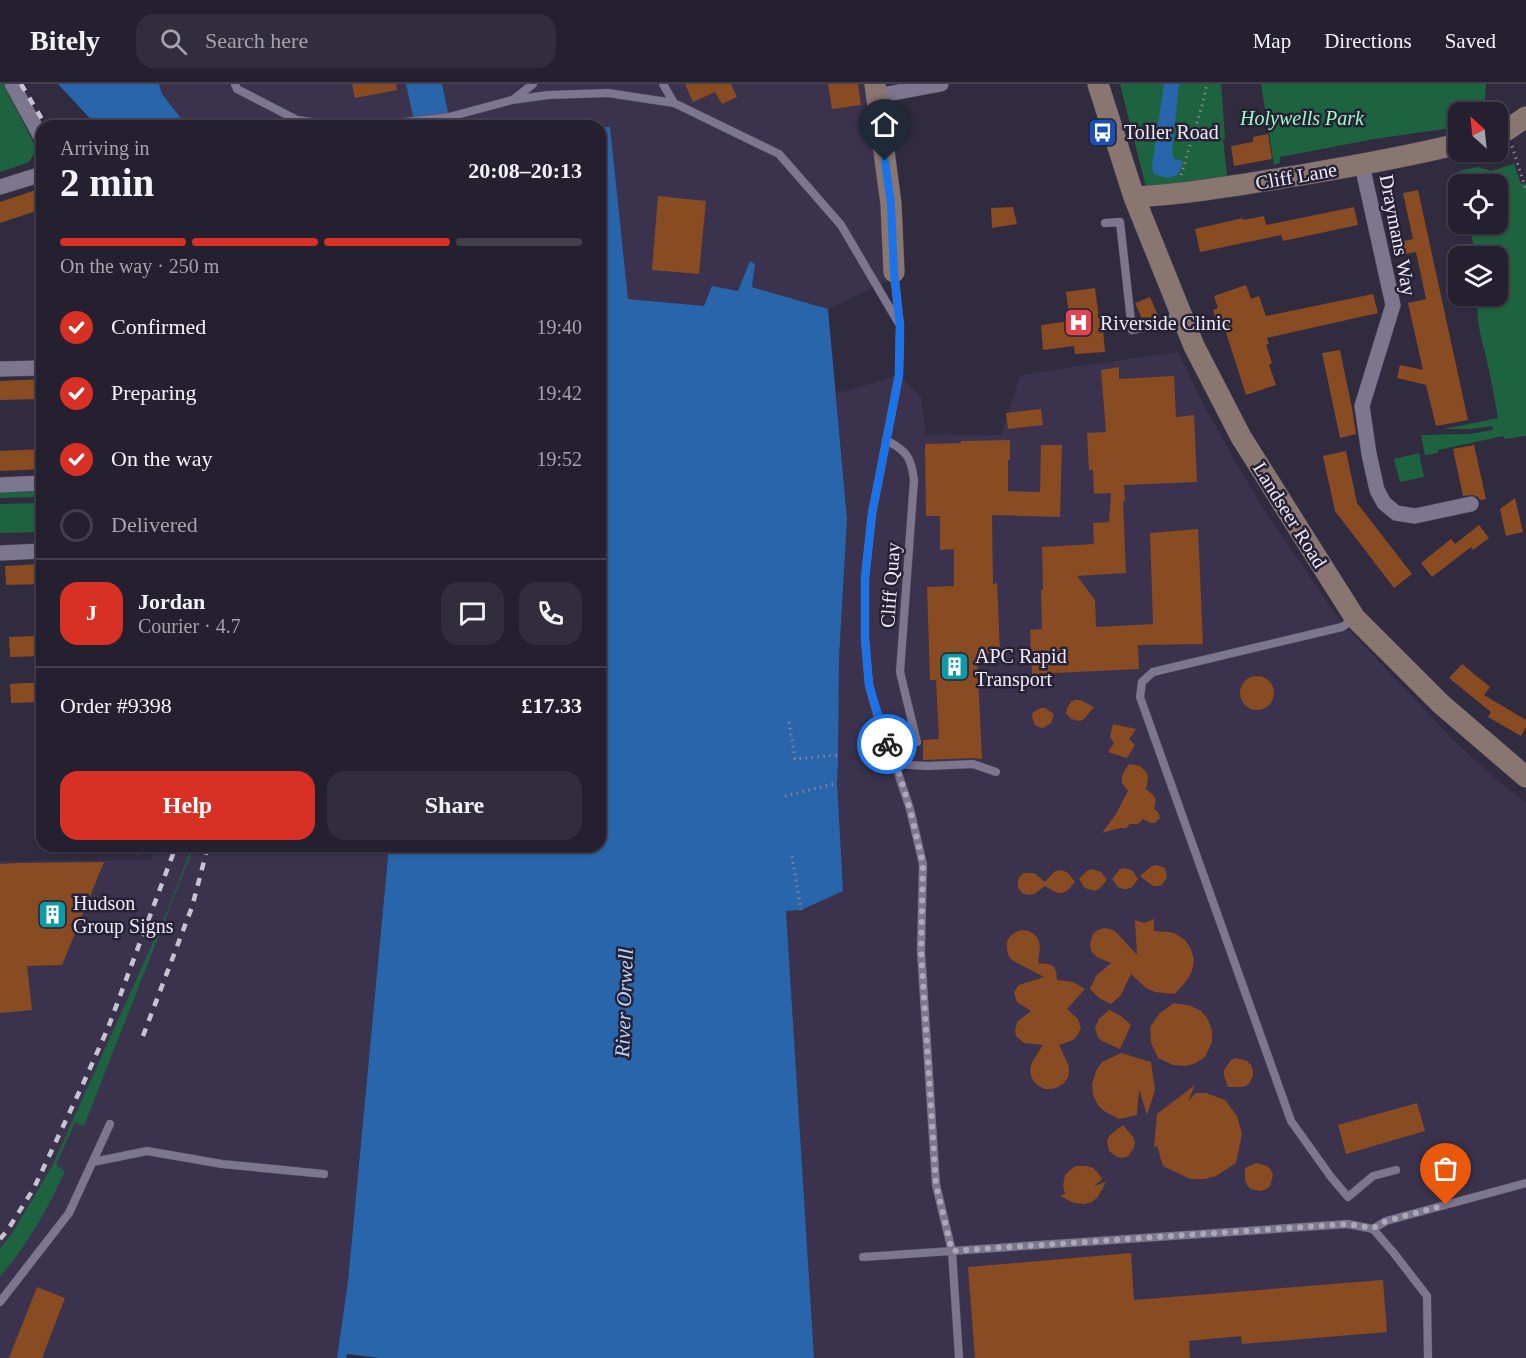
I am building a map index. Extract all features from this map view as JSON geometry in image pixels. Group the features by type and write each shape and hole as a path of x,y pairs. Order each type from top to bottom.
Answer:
{"street":[{"path":"12,84 36,128"},
{"path":"894,272 891,204 876,90 941,84"},
{"name":"Landseer Road","path":"1098,84 1134,197 1180,313 1194,346 1241,437 1355,618 1441,704 1526,777"},
{"path":"1508,128 1526,117"},
{"name":"Cliff Lane","path":"1134,197 1231,187 1362,165 1448,146"},
{"name":"Draymans Way","path":"1362,165 1393,305 1362,406 1377,490 1384,503 1396,513 1415,516 1471,504"},
{"path":"0,187 36,176"},
{"path":"0,369 36,368"},
{"path":"0,485 36,483"},
{"path":"0,553 36,551"}],"lane":[{"path":"235,84 237,89 297,120"},
{"path":"512,100 533,84"},
{"path":"663,84 674,103"},
{"path":"423,120 448,117 512,100 548,95 608,93 674,103 779,154 841,225 900,326"},
{"path":"1105,223 1120,222 1132,330 1159,325 1180,313"},
{"name":"Cliff Quay","path":"894,272 900,326 899,375 872,514 865,578 865,639 869,685 884,738 896,764 910,809 923,864 921,951 936,1185 952,1251 959,1358"},
{"name":"Cliff Quay","path":"886,440 900,448 912,464 914,480 900,672 917,742"},
{"path":"1355,618 1342,627 1153,672 1142,682 1140,697 1291,1121 1348,1197 1373,1176 1396,1170"},
{"path":"896,764 928,766 973,764 996,772"},
{"path":"0,1302 69,1213 110,1124"},
{"path":"93,1162 147,1151 222,1164 324,1174"},
{"path":"863,1257 1348,1224 1373,1228 1386,1221 1526,1183"},
{"path":"1373,1228 1427,1296 1428,1358"}],"path":[{"path":"1176,194 1207,84"},
{"path":"1508,146 1526,190"},
{"path":"789,722 795,759 838,755"},
{"path":"784,796 837,783"},
{"path":"137,854 142,852"},
{"path":"792,856 801,910"}],"shaded area":[{"path":"159,84 406,84 414,120 182,120 162,94"},
{"path":"442,84 874,84 889,280 828,309 752,287 755,264 750,261 738,291 704,306 628,299 610,127 606,127 606,120 450,120"},
{"path":"1178,352 1205,408 1260,504 1338,618 1456,743 1526,803 1526,1358 814,1358 786,911 801,910 837,783 839,658 847,519 836,394 899,375 921,397 926,434 1001,435 1020,376"},
{"path":"154,852 388,852 348,1281 337,1358 0,1358 0,861 151,860"}],"green space":[{"path":"0,84 3,84 36,151 29,162 0,172"},
{"name":"Holywells Park","path":"1120,84 1221,84 1227,176 1146,187"},
{"name":"Holywells Park","path":"1261,84 1486,84 1485,102 1448,102 1448,128 1374,139 1280,157 1280,163 1274,165"},
{"path":"1514,164 1521,184 1525,183 1526,187 1526,436 1505,439 1503,436 1425,455 1421,435 1469,434 1493,430 1492,426 1444,429 1498,418 1477,311 1477,306 1508,306 1508,246 1474,246 1471,234 1508,234 1508,174 1459,174 1459,171 1478,167 1491,171"},
{"path":"1419,453 1424,477 1400,482 1394,459"},
{"path":"36,489 36,497 0,498 0,490"},
{"path":"36,503 36,532 0,533 0,504"},
{"path":"192,852 84,1126 75,1122 56,1165 65,1171 36,1226 0,1277 0,1249 13,1232 52,1166"}],"water":[{"path":"58,84 159,84 162,94 182,120 91,120"},
{"path":"406,84 442,84 450,120 414,120"},
{"path":"1164,84 1179,84 1172,153 1174,159 1181,160 1183,164 1178,174 1169,177 1153,173 1152,166"},
{"name":"River Orwell","path":"606,127 610,127 628,299 704,306 712,286 738,291 750,261 755,264 752,287 828,309 847,519 839,658 837,783 843,891 801,910 786,911 814,1358 379,1358 347,1354 346,1358 337,1358 348,1281 388,852 606,852"}],"building":[{"path":"352,84 396,84 397,90 355,98"},
{"path":"685,84 731,84 737,97 722,104 715,92 693,102"},
{"path":"828,84 858,84 861,105 832,109"},
{"path":"1268,134 1272,159 1234,166 1231,146 1253,142 1253,137"},
{"path":"36,190 36,211 0,223 0,202"},
{"path":"1418,190 1468,420 1436,426 1426,385 1397,378 1400,365 1423,370 1408,303 1426,299 1416,252 1393,257 1390,244 1413,239 1403,193"},
{"path":"658,196 706,201 699,274 652,270"},
{"path":"1013,207 1017,224 992,228 991,208"},
{"path":"1354,207 1358,225 1283,241 1281,235 1200,252 1195,229 1243,218 1243,220 1264,216 1266,225"},
{"path":"1246,285 1251,299 1259,296 1266,316 1373,294 1378,313 1267,338 1269,344 1266,345 1272,363 1269,365 1276,385 1246,395 1222,320 1217,322 1213,310 1218,308 1214,296"},
{"name":"Riverside Clinic","path":"1095,288 1099,318 1102,318 1105,352 1075,354 1074,346 1043,350 1041,325 1070,321 1066,292"},
{"path":"1150,297 1158,315 1143,321 1135,303"},
{"path":"1340,350 1356,434 1340,438 1322,353"},
{"path":"1119,367 1119,379 1174,376 1176,417 1194,415 1197,482 1124,485 1126,573 1077,576 1095,600 1096,627 1153,624 1150,533 1198,529 1203,644 1138,645 1139,669 1032,674 1030,630 1042,629 1042,547 1094,544 1093,523 1109,522 1111,493 1094,494 1093,470 1089,470 1087,433 1106,432 1101,370"},
{"path":"36,379 36,399 0,400 0,381"},
{"path":"1041,409 1043,425 1008,429 1006,413"},
{"path":"1010,440 1008,491 1040,492 1041,445 1062,445 1060,517 992,515 993,584 997,583 1000,653 977,655 982,759 923,760 923,740 939,739 936,680 930,680 927,587 954,586 954,549 940,550 940,516 926,516 925,444"},
{"path":"1474,445 1486,499 1480,500 1473,495 1463,496 1453,449"},
{"path":"36,449 36,469 0,471 0,451"},
{"path":"1346,451 1357,503 1412,574 1394,588 1335,511 1323,456"},
{"path":"1515,498 1523,532 1506,536 1500,509"},
{"path":"1479,525 1489,538 1473,550 1471,547 1432,577 1421,563 1451,539 1455,544"},
{"path":"36,564 36,584 6,585 5,566"},
{"path":"36,636 36,656 10,657 9,637"},
{"path":"1462,664 1490,687 1484,695 1526,720 1526,727 1521,736 1488,717 1491,712 1449,678"},
{"path":"1257,676 1269,681 1274,693 1269,705 1257,710 1245,705 1240,693 1245,681"},
{"path":"36,683 36,702 11,703 10,684"},
{"path":"1075,700 1094,707 1080,721 1071,719 1066,713 1068,706"},
{"path":"1041,708 1054,714 1051,723 1043,728 1035,725 1032,717 1033,712"},
{"path":"1113,724 1136,729 1129,739 1135,745 1127,758 1108,752 1114,743 1110,737"},
{"path":"1129,764 1140,766 1147,773 1146,789 1156,800 1154,809 1160,818 1155,823 1143,819 1138,824 1130,824 1126,828 1102,833 1116,814 1128,791 1122,783 1122,778"},
{"name":"Hudson Group Signs","path":"104,862 62,965 27,966 32,1010 0,1013 0,864"},
{"path":"1156,865 1165,868 1167,877 1162,885 1153,886 1140,876"},
{"path":"1123,868 1132,870 1138,879 1132,887 1127,889 1118,887 1112,879"},
{"path":"1091,869 1101,872 1107,880 1095,891 1085,888 1079,879"},
{"path":"1058,870 1068,873 1075,882 1067,891 1057,893 1045,886 1029,895 1020,891 1018,881 1024,873 1034,873 1045,882"},
{"path":"1154,919 1154,931 1176,934 1185,940 1191,949 1194,960 1187,980 1175,994 1155,992 1146,988 1131,974 1121,995 1111,1004 1099,998 1090,989 1096,976 1111,963 1097,957 1092,952 1090,946 1093,934 1104,928 1115,931 1137,955 1135,920 1144,923"},
{"path":"1022,930 1034,934 1038,939 1040,946 1038,963 1053,966 1057,980 1073,982 1085,989 1067,1009 1078,1019 1081,1028 1073,1040 1059,1045 1068,1064 1068,1077 1064,1083 1052,1089 1039,1086 1031,1076 1032,1062 1043,1045 1024,1043 1016,1036 1015,1031 1018,1021 1031,1011 1017,1002 1014,993 1016,989 1019,985 1044,977 1012,960 1008,955 1007,942 1010,936"},
{"path":"1174,1003 1191,1006 1201,1011 1208,1019 1212,1031 1212,1042 1205,1057 1186,1066 1173,1065 1158,1058 1151,1043 1150,1027 1160,1013"},
{"path":"1109,1010 1121,1016 1131,1025 1120,1049 1102,1041 1095,1028 1099,1019"},
{"path":"1121,1053 1151,1062 1155,1090 1147,1115 1139,1089 1137,1115 1119,1119 1104,1111 1093,1095 1092,1084 1102,1062"},
{"path":"1236,1058 1247,1061 1251,1065 1253,1076 1246,1086 1228,1087 1224,1070 1231,1060"},
{"path":"1195,1085 1188,1101 1196,1093 1206,1093 1225,1100 1237,1116 1242,1134 1236,1163 1216,1176 1205,1179 1190,1179 1163,1166 1157,1146 1154,1147 1157,1114"},
{"path":"1417,1103 1425,1131 1346,1154 1338,1125"},
{"path":"1123,1125 1135,1142 1128,1156 1123,1158 1109,1151 1107,1140"},
{"path":"1256,1163 1267,1166 1273,1175 1270,1186 1261,1191 1251,1189 1245,1180 1245,1168"},
{"path":"1076,1166 1093,1168 1098,1173 1102,1179 1094,1186 1106,1182 1098,1197 1092,1202 1074,1203 1060,1196 1065,1194 1063,1186 1065,1175"},
{"path":"1131,1253 1134,1300 1383,1280 1387,1332 1242,1344 1241,1336 1189,1341 1190,1358 975,1358 968,1267"},
{"path":"37,1287 65,1298 42,1358 9,1358"}],"railway":[{"path":"21,84 42,120"},
{"path":"0,1239 34,1188 83,1084 108,1028 174,852"},
{"path":"143,1036 192,907 206,852"}],"way so far":[{"path":"887,744 896,764 910,809 923,864 921,951 936,1185 952,1251 1348,1224 1373,1228 1386,1221 1446,1205"}],"place":[{"name":"Toller Road","path":"1103,132"},
{"name":"Riverside Clinic","path":"1079,323"},
{"name":"APC Rapid Transport","path":"954,667"},
{"name":"Hudson Group Signs","path":"52,914"}],"route":[{"path":"885,161 891,204 894,272 900,326 899,375 872,514 865,578 865,639 869,685 887,744"}]}
